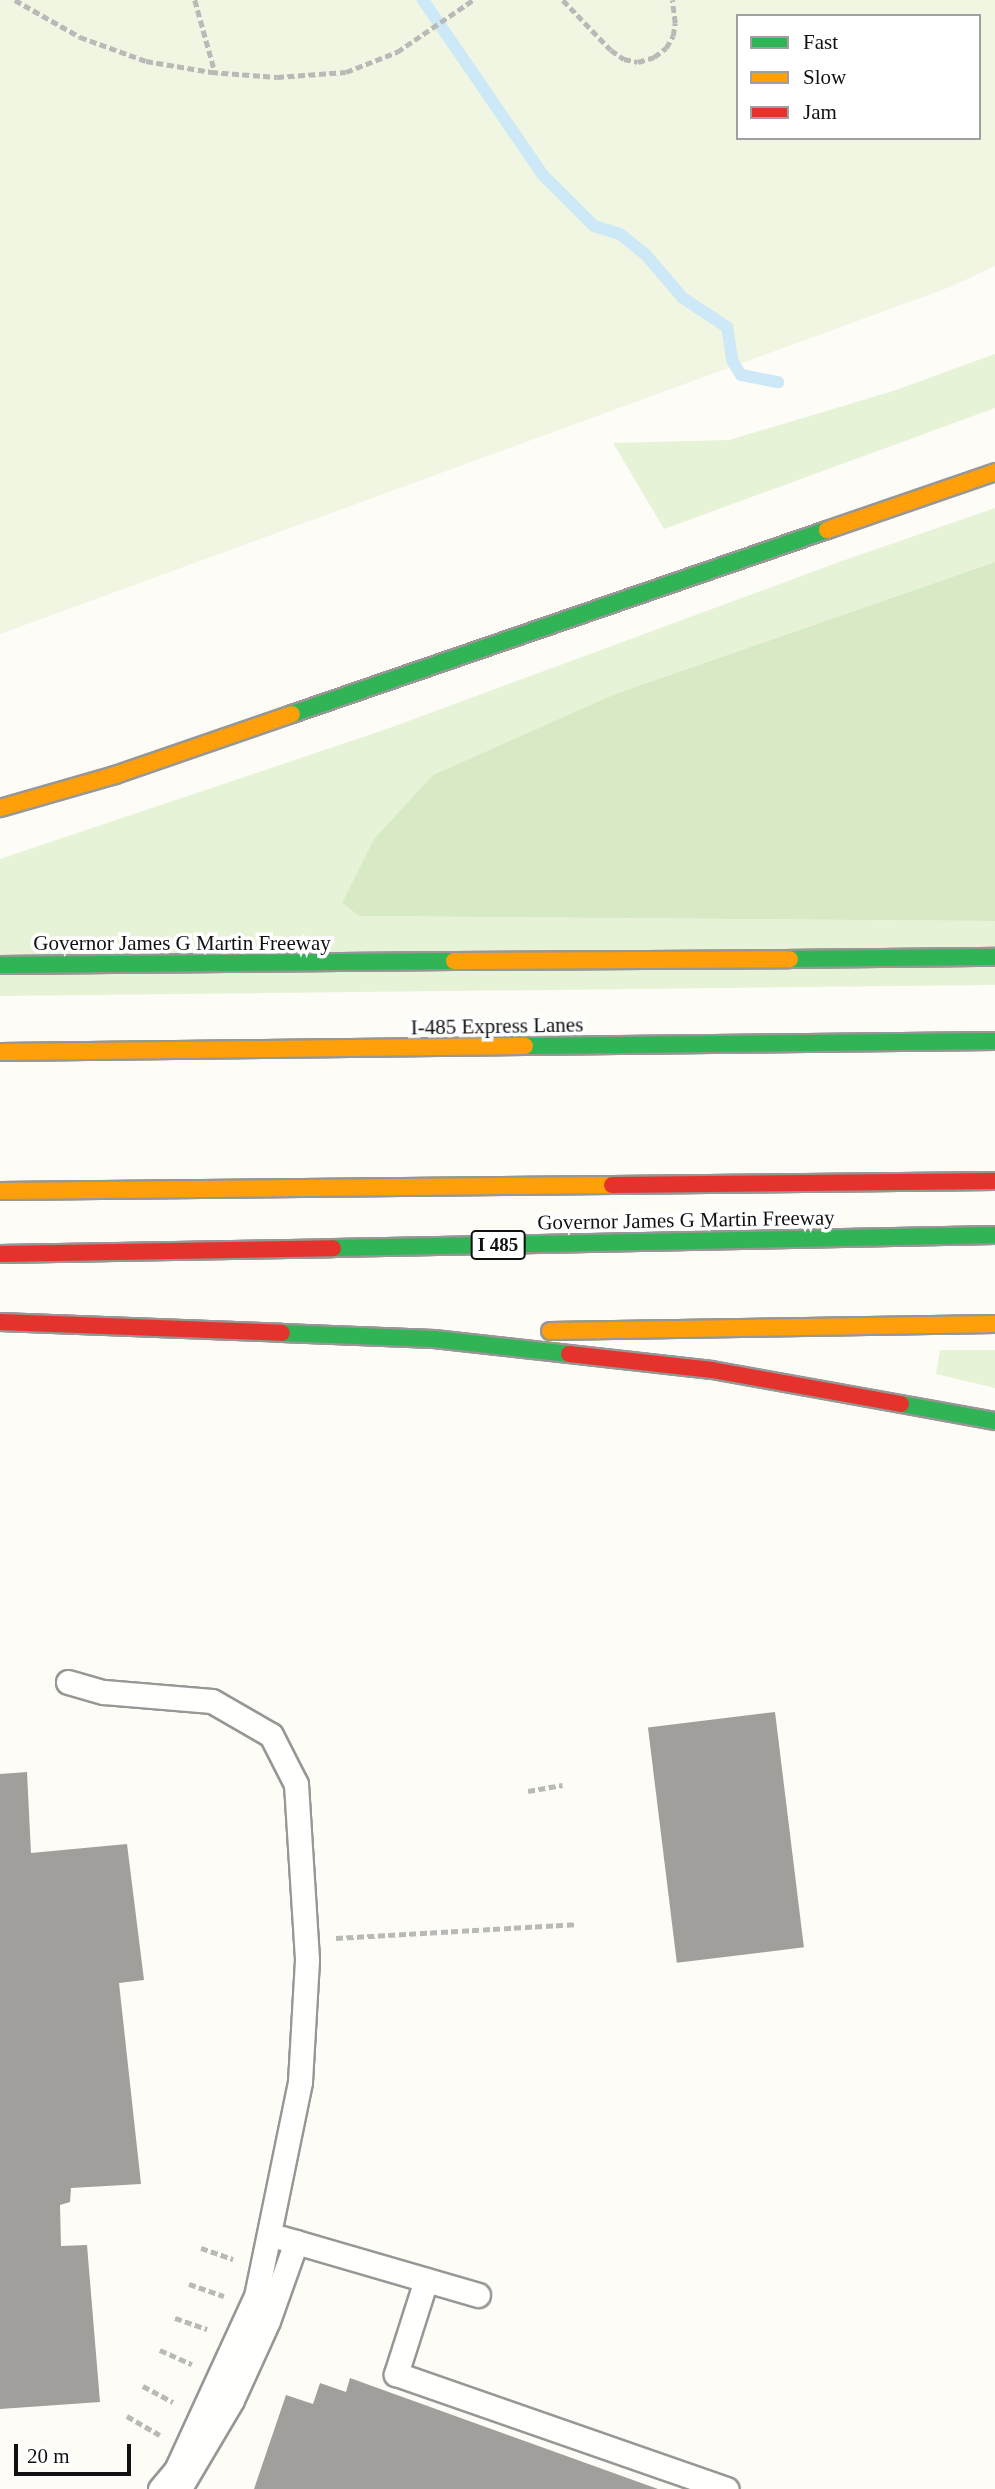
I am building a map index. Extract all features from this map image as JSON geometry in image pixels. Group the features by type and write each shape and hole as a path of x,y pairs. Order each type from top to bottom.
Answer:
{"highway":[{"path":"0,808 115,775 995,472"},
{"name":"Governor James G Martin Freeway","path":"0,965 995,957"},
{"name":"I-485 Express Lanes","path":"0,1052 995,1041"},
{"path":"0,1191 995,1181"},
{"name":"Governor James G Martin Freeway","path":"0,1254 995,1235"},
{"path":"0,1322 433,1339 712,1370 995,1421"},
{"path":"292,1335 995,1324"}],"lane":[{"path":"68,1682 104,1692 212,1701 271,1735 296,1784 306,1973 300,2082 256,2296 176,2470 160,2489"},
{"path":"269,2234 478,2295"},
{"path":"180,2489 232,2400 268,2321 296,2242"},
{"path":"426,2280 396,2374 727,2489"}],"path":[{"path":"15,0 70,32 133,57 215,72 277,77 336,73 397,52 472,0"},
{"path":"195,0 215,72"},
{"path":"563,0 611,50 624,59 638,62 654,57 666,48 673,36 675,23 672,0"},
{"path":"528,1791 562,1785"},
{"path":"335,1938 576,1924"}],"green space":[{"path":"0,0 995,0 995,266 950,287 0,634"},
{"path":"995,354 995,408 664,529 613,443 729,440 893,391"},
{"path":"995,508 995,562 615,694 433,775 342,903 359,916 995,921 995,985 0,996 0,859 384,730 842,561"},
{"path":"995,562 995,921 359,916 342,903 374,839 433,775 615,694"},
{"path":"940,1350 995,1350 995,1388 936,1374"}],"building":[{"path":"775,1712 804,1947 677,1963 648,1728"},
{"path":"27,1772 31,1853 127,1844 144,1980 119,1983 141,2184 71,2188 70,2202 60,2205 61,2246 87,2245 100,2402 0,2409 0,1774"},
{"path":"350,2378 658,2489 254,2489 286,2395 313,2404 320,2383 346,2392"}],"waterway":[{"path":"423,0 543,175 594,226 620,234 645,254 683,298 727,327 732,360 741,375 778,382"}],"traffic: fast":[{"path":"292,714 827,530"},
{"path":"790,959 995,957"},
{"path":"0,965 454,961"},
{"path":"525,1046 995,1041"},
{"path":"333,1248 995,1235"},
{"path":"282,1333 434,1339 569,1354"},
{"path":"901,1404 995,1421"}],"traffic: slow":[{"path":"827,530 995,472"},
{"path":"0,808 115,775 292,714"},
{"path":"454,961 790,959"},
{"path":"0,1052 525,1046"},
{"path":"0,1191 612,1185"},
{"path":"550,1331 995,1324"}],"traffic: jam":[{"path":"612,1185 995,1181"},
{"path":"0,1254 333,1248"},
{"path":"0,1322 282,1333"},
{"path":"569,1354 712,1370 901,1404"}]}
